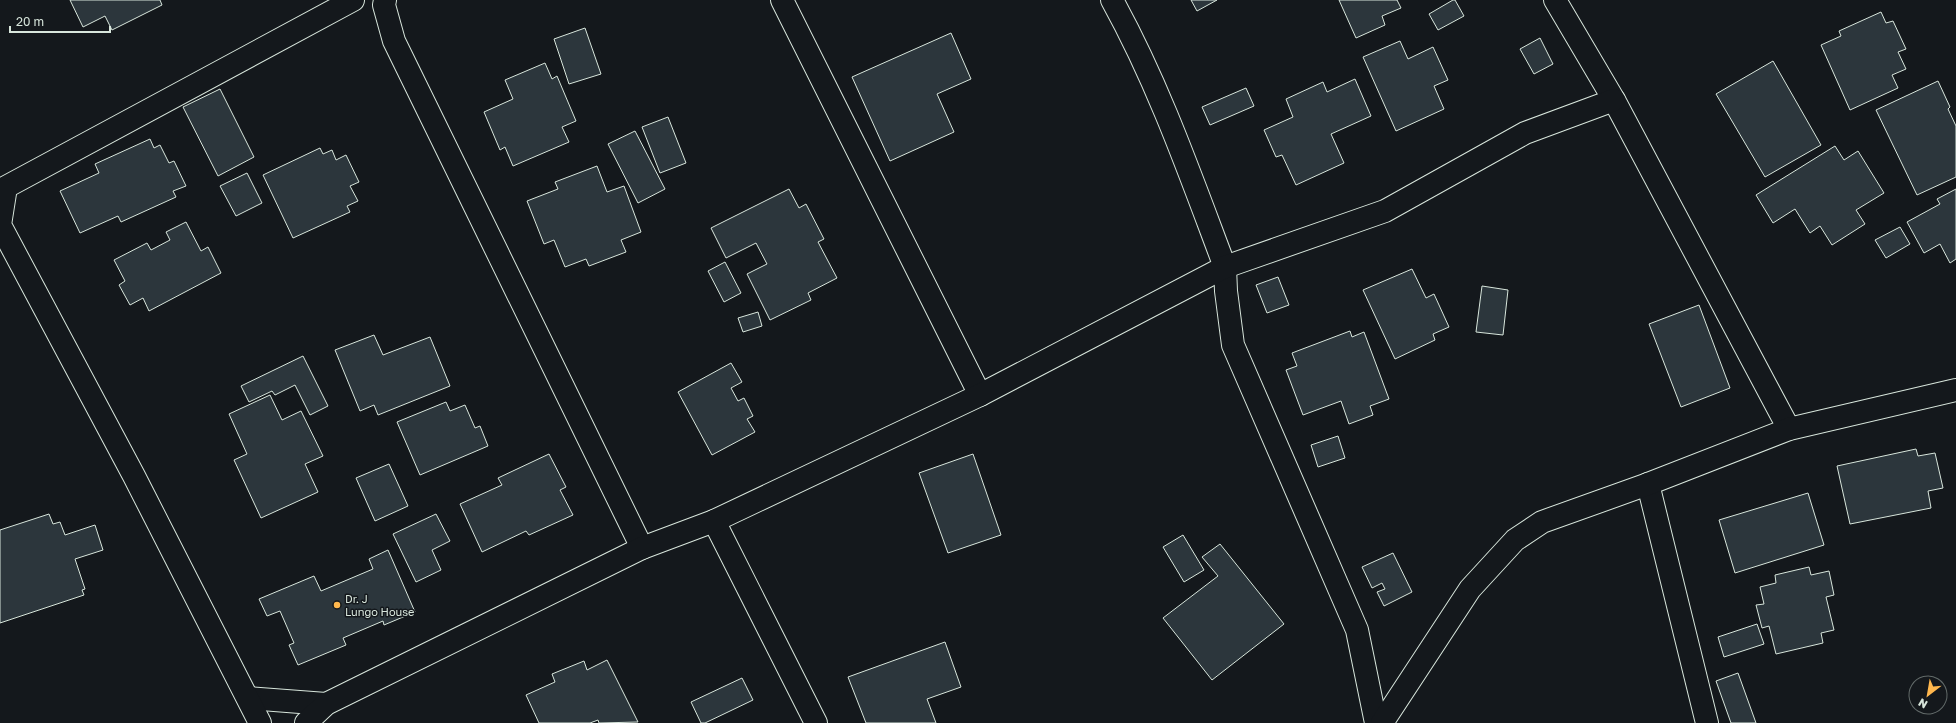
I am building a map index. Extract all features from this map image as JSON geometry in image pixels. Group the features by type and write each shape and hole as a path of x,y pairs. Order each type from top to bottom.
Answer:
{"street":[{"path":"260,723 134,476 0,225 6,187 353,0"},
{"path":"385,0 384,5 394,41 642,548"},
{"path":"782,0 980,395"},
{"path":"1112,0 1134,40 1168,118 1225,267 1226,291 1233,345 1357,630 1384,721"},
{"path":"1555,0 1614,100 1789,429"},
{"path":"306,723 326,704 642,548 714,521 980,395 1225,267 1385,211 1524,133 1614,100"},
{"path":"1384,721 1470,588 1515,540 1542,522 1648,484 1789,429 1956,390"},
{"path":"1648,484 1707,723"},
{"path":"714,521 816,723"},
{"path":"248,698 326,704"}],"building":[{"path":"70,0 160,0 162,5 112,30 105,16 83,27"},
{"path":"1191,0 1217,0 1197,11"},
{"path":"1339,0 1397,0 1401,8 1382,16 1385,25 1356,38"},
{"path":"1455,0 1464,16 1438,30 1429,14"},
{"path":"1881,12 1886,23 1893,21 1906,49 1898,52 1906,69 1892,75 1898,88 1850,110 1821,45 1841,36 1839,31"},
{"path":"585,28 601,74 569,84 554,39"},
{"path":"951,33 971,79 937,94 954,132 890,161 852,77"},
{"path":"1540,38 1553,64 1534,74 1520,49"},
{"path":"1400,41 1408,59 1433,47 1448,80 1434,86 1444,109 1396,131 1363,57"},
{"path":"1773,61 1821,145 1765,177 1716,94"},
{"path":"545,63 552,79 557,76 576,121 562,127 569,142 513,166 505,147 500,150 484,112 513,99 505,80"},
{"path":"1355,79 1371,116 1331,134 1344,163 1296,185 1282,155 1276,157 1264,130 1293,117 1286,99 1323,82 1327,92"},
{"path":"1938,81 1950,107 1948,109 1956,126 1956,177 1917,195 1876,110"},
{"path":"1246,88 1254,106 1210,125 1202,107"},
{"path":"220,89 254,157 218,176 183,107"},
{"path":"668,117 686,163 660,173 642,127"},
{"path":"635,131 665,189 638,203 608,144"},
{"path":"150,139 154,148 160,145 169,163 174,161 186,186 173,191 176,197 121,222 118,216 80,233 60,191 99,173 95,164"},
{"path":"1835,146 1844,160 1858,151 1884,193 1856,210 1865,224 1832,245 1820,226 1810,233 1795,209 1773,223 1756,195"},
{"path":"320,148 323,154 332,150 336,160 346,155 359,182 350,186 358,201 347,206 350,212 293,238 263,175"},
{"path":"597,166 607,192 624,186 641,232 621,240 626,252 589,266 586,259 565,267 554,240 544,244 527,201 558,189 555,182"},
{"path":"247,173 262,203 236,216 220,186"},
{"path":"789,189 799,208 806,204 824,239 818,242 837,278 808,293 811,300 770,320 747,274 767,264 756,243 726,258 711,228"},
{"path":"1956,189 1956,259 1950,263 1940,244 1924,253 1907,222 1940,204 1937,199"},
{"path":"186,222 201,251 208,247 221,273 149,311 143,298 130,305 119,285 125,281 114,260 147,243 151,250 170,240 166,232"},
{"path":"1900,227 1910,244 1886,258 1875,240"},
{"path":"725,262 741,293 724,302 708,271"},
{"path":"1412,269 1426,298 1434,294 1449,327 1433,334 1435,340 1395,359 1363,290"},
{"path":"1278,277 1289,305 1267,313 1256,285"},
{"path":"1482,286 1508,290 1503,335 1476,332"},
{"path":"1699,305 1730,388 1681,407 1649,324"},
{"path":"758,312 762,326 743,332 738,318"},
{"path":"1350,331 1352,337 1364,332 1389,399 1370,406 1373,415 1349,424 1341,401 1303,415 1286,370 1297,366 1292,353"},
{"path":"374,335 383,355 430,337 450,386 378,415 374,405 360,411 335,350"},
{"path":"303,356 328,406 310,415 295,385 275,395 272,391 249,402 241,386"},
{"path":"731,363 742,382 731,388 738,401 744,398 753,416 747,419 755,432 712,455 678,392"},
{"path":"270,395 282,420 301,411 323,456 305,464 318,492 261,518 234,460 247,454 229,414"},
{"path":"446,402 450,411 465,405 475,428 480,426 488,446 420,475 397,422"},
{"path":"1338,436 1345,458 1318,467 1311,445"},
{"path":"1916,449 1918,456 1935,453 1943,488 1928,491 1931,508 1850,524 1837,466"},
{"path":"549,454 566,487 560,490 573,515 529,535 526,531 482,552 460,504 502,485 498,478"},
{"path":"973,454 1001,535 948,553 919,473"},
{"path":"389,464 408,506 375,521 356,478"},
{"path":"1808,493 1824,545 1735,573 1719,520"},
{"path":"49,514 53,524 60,522 65,535 95,525 103,550 75,559 85,589 82,590 84,595 0,623 0,530"},
{"name":"Dr. J Lungo House","path":"436,514 450,541 432,550 441,570 416,582 393,534"},
{"path":"1183,535 1204,570 1184,582 1163,547"},
{"path":"1220,544 1284,624 1212,680 1163,618 1218,576 1202,557"},
{"name":"Dr. J Lungo House","path":"388,550 415,612 384,625 383,621 343,638 346,645 298,665 289,645 294,643 280,611 267,616 259,599 314,576 321,591 373,569 369,559"},
{"path":"1393,553 1412,592 1384,606 1377,592 1385,589 1382,583 1372,588 1362,567"},
{"path":"1809,567 1811,575 1829,571 1834,595 1826,597 1834,630 1821,633 1823,643 1776,654 1769,626 1762,628 1756,605 1764,604 1760,587 1776,583 1775,575"},
{"path":"1757,624 1764,644 1724,657 1718,637"},
{"path":"945,642 961,687 927,699 936,723 866,723 848,677"},
{"path":"607,660 638,722 599,723 598,720 590,723 539,723 526,695 555,682 552,674 584,661 587,670"},
{"path":"1738,673 1756,723 1731,723 1716,681"},
{"path":"742,678 753,700 705,723 701,723 691,702"}],"place":[{"name":"Dr. J Lungo House","path":"337,605"}]}
